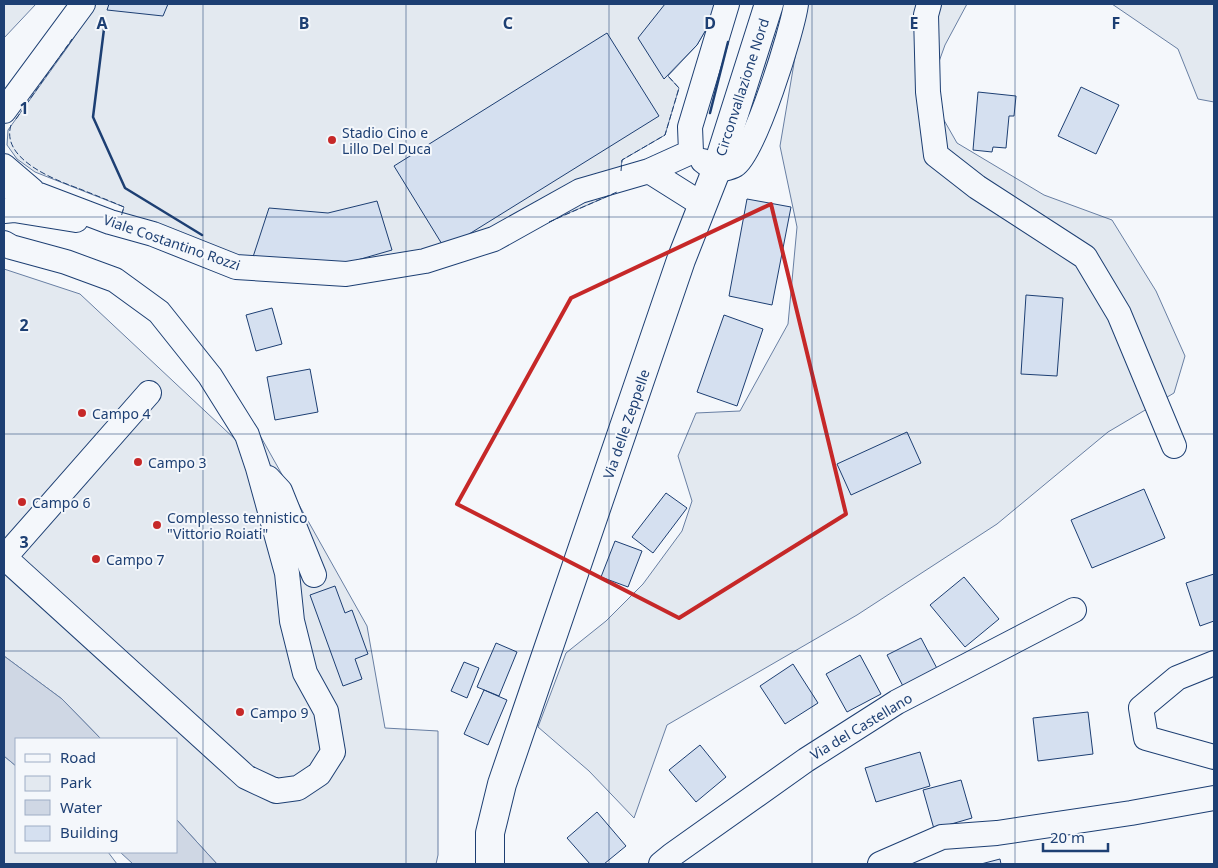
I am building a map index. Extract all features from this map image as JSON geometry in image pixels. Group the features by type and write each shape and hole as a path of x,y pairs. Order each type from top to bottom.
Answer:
{"main road":[{"name":"Circonvallazione Nord","path":"716,171 769,4"},
{"name":"Via delle Zeppelle","path":"490,864 490,833 502,784 681,260 716,171"}],"street":[{"path":"6,111 83,4"},
{"path":"727,4 690,127 692,152 716,171 736,165 750,147 776,79 796,4"},
{"path":"928,4 926,15 928,92 936,155 977,187 1085,256 1120,314 1174,446"},
{"name":"Viale Costantino Rozzi","path":"4,186 39,195 110,222 153,234 236,267 346,274 425,260 494,239 580,192 649,171 692,152"},
{"name":"Viale Costantino Rozzi","path":"4,166 39,195"},
{"path":"649,171 703,205"},
{"path":"4,211 14,210 71,220 110,222"},
{"path":"4,243 11,247 66,262 115,280 159,312 210,376 247,435 287,573 292,621 305,673 326,711 333,752 319,774 298,788 276,791 246,777 4,557 149,393"},
{"path":"258,468 280,491 314,575"},
{"name":"Via del Castellano","path":"661,864 806,760 897,702 1074,610"},
{"path":"1214,663 1177,678 1141,708 1146,738 1214,757"},
{"path":"880,864 942,837 997,833 1131,813 1214,798"}],"highlighted area":[{"path":"771,204 846,514 679,618 457,504 571,298"}],"green space":[{"path":"4,4 36,4 4,38"},
{"name":"Stadio Cino e Lillo Del Duca","path":"96,4 721,4 697,45 668,76 679,88 665,135 622,160 618,192 495,248 346,281 116,231 124,207 35,172 17,159 7,145 8,130"},
{"path":"804,4 967,4 945,45 928,92 957,143 1044,195 1112,220 1156,291 1185,356 1174,393 1108,432 997,524 857,615 667,725 634,818 589,771 538,727 566,653 606,621 643,584 682,531 692,501 678,456 696,413 740,411 788,324 797,227 780,146"},
{"path":"1112,4 1214,4 1214,102 1198,99 1178,49"},
{"name":"Complesso tennistico \"Vittorio Roiati\"","path":"4,269 80,294 237,441 257,430 367,626 385,728 438,731 438,855 436,864 217,864 178,821 178,738 100,738 62,699 4,656"},
{"path":"4,756 15,765 15,853 109,853 117,864 4,864"}],"water":[{"path":"4,656 62,699 100,738 15,738 15,765 4,756"},
{"path":"178,821 217,864 133,864 121,853 178,853"}],"building":[{"path":"109,4 168,4 163,16 107,10"},
{"path":"665,4 721,4 697,45 664,79 638,38"},
{"path":"607,33 659,116 445,249 394,166"},
{"path":"1081,87 1119,105 1096,154 1058,136"},
{"path":"978,92 1016,96 1014,116 1009,116 1006,148 993,147 992,152 973,150"},
{"path":"747,199 791,207 772,305 729,296"},
{"path":"377,201 392,250 347,263 252,260 269,208 328,213"},
{"path":"1026,295 1063,298 1057,376 1021,374"},
{"path":"272,308 282,344 256,351 246,315"},
{"path":"724,315 763,329 737,406 697,392"},
{"path":"310,369 318,412 275,420 267,377"},
{"path":"907,432 921,463 851,495 837,464"},
{"path":"1144,489 1165,538 1092,568 1071,520"},
{"path":"666,493 687,508 653,553 632,537"},
{"path":"615,541 642,551 628,587 601,577"},
{"path":"1214,574 1214,621 1200,626 1186,583"},
{"path":"964,577 999,619 965,647 930,605"},
{"path":"335,586 345,613 352,610 368,654 355,659 362,679 343,686 310,595"},
{"path":"921,638 941,676 907,694 887,655"},
{"path":"496,643 517,652 499,696 477,687"},
{"path":"860,655 881,694 847,712 826,674"},
{"path":"464,662 479,668 467,698 451,691"},
{"path":"793,664 818,703 785,724 760,686"},
{"path":"484,690 507,700 488,745 464,734"},
{"path":"1088,712 1093,754 1038,761 1033,718"},
{"path":"700,745 726,777 696,802 669,770"},
{"path":"920,752 930,786 876,802 865,768"},
{"path":"961,780 972,818 934,829 923,790"},
{"path":"597,812 626,846 604,864 590,864 567,838"},
{"path":"1000,859 1001,864 981,864"}],"fence":[{"path":"16,119 72,39"},
{"path":"621,171 622,160 665,135 679,88 668,76"},
{"path":"11,125 10,137 14,149 22,159 58,181 124,207 121,217"},
{"path":"549,222 617,192"}],"wall":[{"path":"104,29 93,117 125,188 202,235"},
{"path":"710,113 728,42"}],"place":[{"name":"Stadio Cino e Lillo Del Duca","path":"332,140"},
{"name":"Campo 4","path":"82,413"},
{"name":"Campo 3","path":"138,462"},
{"name":"Campo 6","path":"22,502"},
{"name":"Complesso tennistico \"Vittorio Roiati\"","path":"157,525"},
{"name":"Campo 7","path":"96,559"},
{"name":"Campo 9","path":"240,712"}]}
